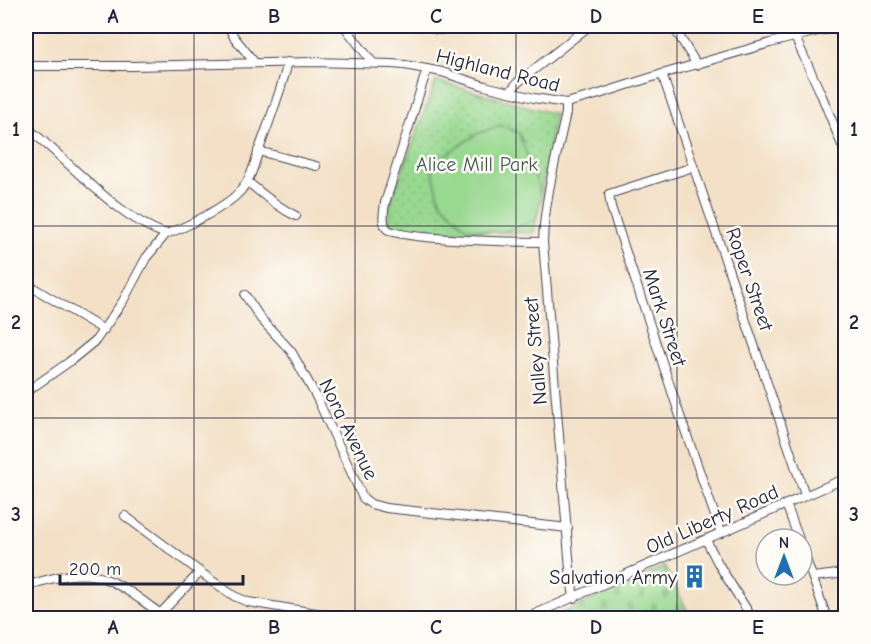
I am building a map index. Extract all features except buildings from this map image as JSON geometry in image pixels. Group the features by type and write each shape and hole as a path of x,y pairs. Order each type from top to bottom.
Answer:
{"street":[{"path":"228,26 255,63"},
{"path":"345,26 374,63"},
{"path":"430,26 440,30 450,26"},
{"path":"510,92 517,83 589,26"},
{"path":"673,26 697,65"},
{"path":"790,26 846,155"},
{"name":"Highland Road","path":"26,66 288,62 405,65 534,98 566,103 795,36 846,26"},
{"path":"26,392 96,340 123,301 146,258 166,234 178,230 235,197 248,182 284,80 288,62"},
{"path":"427,69 385,203 383,220 385,228 390,232 415,237 543,242"},
{"name":"Roper Street","path":"662,74 805,495"},
{"name":"Nalley Street","path":"566,103 543,242 574,598"},
{"path":"26,127 45,141 99,192 122,210 166,234"},
{"path":"258,151 316,166"},
{"name":"Mark Street","path":"693,166 609,194 611,207 664,368 721,533"},
{"path":"248,182 264,196 296,216"},
{"path":"26,285 104,330"},
{"name":"Nora Avenue","path":"245,295 261,319 291,351 317,398 363,498 371,504 393,509 568,528"},
{"name":"Old Liberty Road","path":"526,618 846,478"},
{"path":"786,504 795,527"},
{"path":"125,516 234,596 248,602 347,618"},
{"path":"706,540 752,618"},
{"path":"26,586 48,578 96,576 127,590 162,617 200,572"},
{"path":"814,577 846,573"},
{"path":"814,580 827,618"}],"green space":[{"name":"Alice Mill Park","path":"436,81 555,114 534,233 399,230 387,220 392,198"},
{"path":"501,125 519,133 542,197 536,220 498,233 465,227 440,201 431,165 477,134"},
{"path":"665,566 690,616 703,613 706,618 552,618"}],"place":[{"name":"Salvation Army","path":"695,577"}]}
